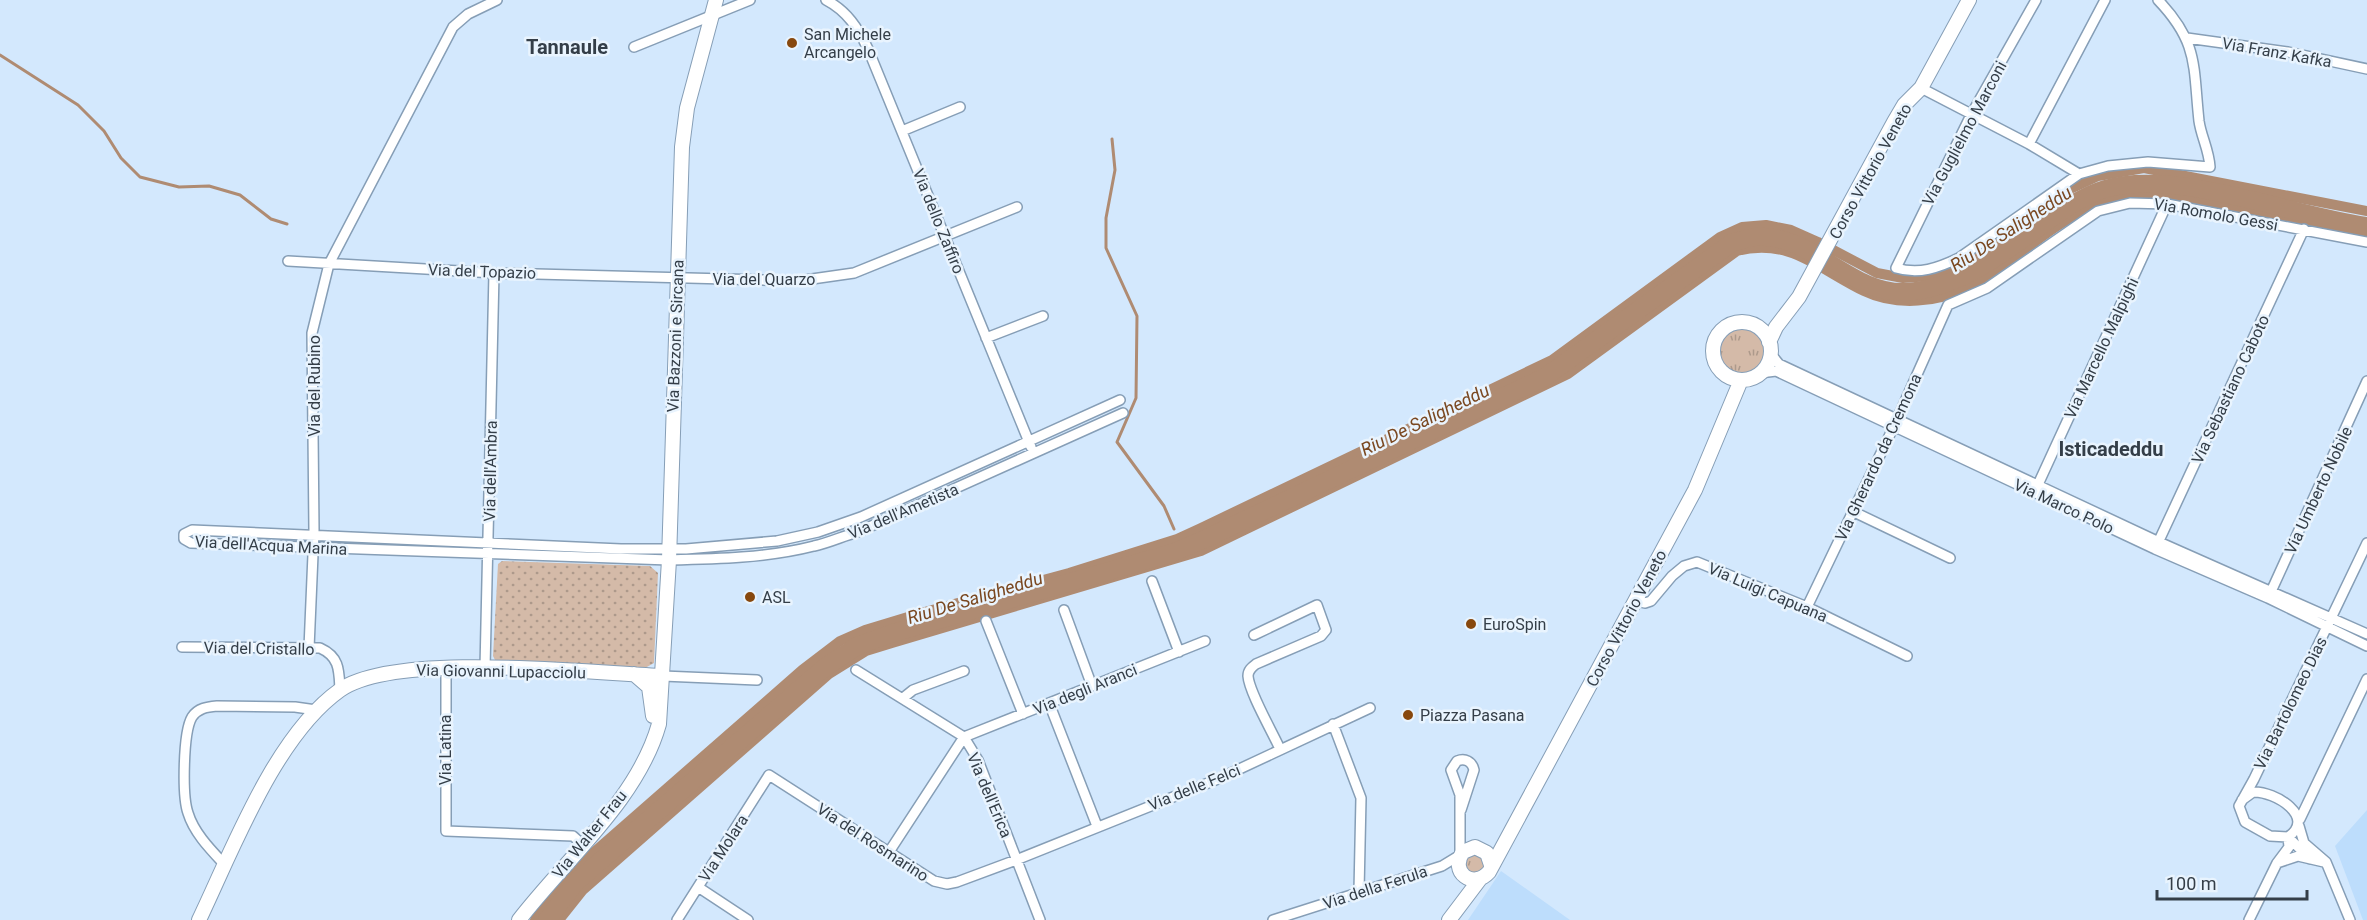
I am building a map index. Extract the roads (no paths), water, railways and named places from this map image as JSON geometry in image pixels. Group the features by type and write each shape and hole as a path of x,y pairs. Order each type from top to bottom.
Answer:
{"street":[{"name":"Via del Rubino","path":"309,648 314,536 312,333 329,264 453,27 468,14 497,0"},
{"name":"Via Bazzoni e Sircana","path":"663,676 682,147 687,108 716,0"},
{"path":"634,46 750,0"},
{"name":"Via dello Zaffiro","path":"826,0 846,13 858,28 1034,455"},
{"name":"Corso Vittorio Veneto","path":"1770,347 1788,311 1830,243 1894,122 1904,105 1921,88 1969,0"},
{"name":"Via Guglielmo Marconi","path":"2036,0 1971,116 1896,268 1916,271 1937,268 1959,258 2079,174"},
{"path":"2029,144 2105,0"},
{"path":"1921,88 1971,116 2029,144 2079,174 2108,166 2148,162 2210,167 2209,150 2199,123 2196,69 2187,38 2175,18 2158,0"},
{"name":"Via Franz Kafka","path":"2187,38 2288,52 2367,69"},
{"path":"902,131 960,107"},
{"name":"Via Romolo Gessi","path":"1947,305 1986,288 2098,211 2130,203 2167,204 2367,242"},
{"name":"Via Marcello Malpighi","path":"2036,489 2167,204"},
{"name":"Via del Quarzo","path":"677,278 798,281 826,279 854,273 1017,207"},
{"name":"Via Sebastiano Caboto","path":"2157,546 2304,230"},
{"name":"Via del Topazio","path":"288,261 494,273 558,269 677,278"},
{"name":"Via dell'Ambra","path":"485,668 494,273"},
{"name":"Via Gherardo da Cremona","path":"1807,607 1895,423 1947,305"},
{"path":"1754,325 1760,329 1770,347 1760,373 1741,380 1732,379 1719,369 1713,351 1718,334 1734,323 1754,325 1771,322 1788,311"},
{"path":"986,338 1042,316"},
{"name":"Via Marco Polo","path":"1770,347 1776,363 1895,423"},
{"name":"Corso Vittorio Veneto","path":"1719,369 1727,396 1724,416"},
{"name":"Via Marco Polo","path":"1760,373 1776,371 1895,423 2157,546 2329,622 2367,634"},
{"name":"Corso Vittorio Veneto","path":"1491,865 1703,474 1724,416 1741,380"},
{"name":"Via Umberto Nobile","path":"2270,595 2367,381"},
{"name":"Via dell'Ametista","path":"669,554 818,532 861,517 1120,400"},
{"name":"Via dell'Ametista","path":"669,554 733,558 814,546 858,532 1034,455 1123,413"},
{"path":"1852,512 1950,558"},
{"name":"Via dell'Acqua Marina","path":"192,530 489,542 669,554 488,554 191,543 184,538 184,534 192,530"},
{"name":"Via Bartolomeo Dias","path":"2242,800 2367,543"},
{"name":"Via Luigi Capuana","path":"1636,600 1645,603 1651,601 1672,576 1684,566 1697,562 1807,607 1907,656"},
{"path":"1152,581 1179,652"},
{"path":"1254,634 1317,605 1326,630 1322,636 1256,664 1249,671 1248,676 1255,695 1280,749"},
{"path":"1064,610 1092,687"},
{"path":"987,621 1023,714"},
{"name":"Via Marco Polo","path":"2329,622 2367,646"},
{"name":"Via degli Aranci","path":"964,737 1205,641"},
{"name":"Via del Cristallo","path":"182,647 320,648 330,652 336,659 340,690"},
{"name":"Via Giovanni Lupacciolu","path":"199,920 269,779 303,725 316,710 340,690 356,681 380,674 485,668 757,680"},
{"name":"Via Latina","path":"446,669 446,831 573,836 582,844"},
{"name":"Via dell'Erica","path":"856,670 964,737 978,760 1040,920"},
{"path":"903,698 913,690 964,671"},
{"name":"Via Walter Frau","path":"633,674 649,687 652,700 653,744"},
{"name":"Via Walter Frau","path":"519,920 625,792 642,767 659,724 663,676"},
{"path":"2249,920 2277,863 2289,848 2288,837 2299,822 2367,679"},
{"path":"1049,703 1097,826"},
{"path":"225,865 203,840 187,811 187,736 191,719 205,707 217,706 295,707 316,710"},
{"name":"Via delle Felci","path":"1016,860 1218,779 1370,708"},
{"path":"1333,724 1361,798 1359,891"},
{"path":"889,852 964,737"},
{"path":"1461,810 1474,770 1471,763 1464,760 1457,761 1452,767 1451,774 1455,780 1461,810 1462,900"},
{"name":"Via del Rosmarino","path":"769,775 934,881 947,884 1016,860"},
{"name":"Via Molara","path":"676,920 769,775"},
{"name":"Via Bartolomeo Dias","path":"2254,779 2260,792"},
{"path":"1455,780 1462,783 1470,781"},
{"path":"2277,863 2277,844 2270,836 2245,822 2240,814 2242,800 2253,792 2260,792 2290,806 2299,822 2304,843 2326,862 2350,920"},
{"name":"Corso Vittorio Veneto","path":"1478,848 1497,839 1517,815"},
{"path":"1449,920 1462,900 1489,872 1491,865 1488,855 1465,839 1461,829"},
{"path":"2270,836 2288,837 2311,859"},
{"path":"1461,867 1466,850 1478,848"},
{"path":"2277,863 2298,856 2326,862"},
{"name":"Via della Ferula","path":"1273,920 1442,866 1461,867"},
{"path":"1461,867 1480,879"},
{"path":"698,887 748,920"}],"waterway":[{"path":"0,55 78,105 104,131 121,158 140,177 179,187 209,186 240,195 271,219 287,224"},
{"path":"1112,139 1115,170 1106,218 1106,248 1137,316 1136,398 1117,442 1164,506 1174,529"},
{"name":"Riu De Saligheddu","path":"535,920 545,902 593,853 802,670 840,641 865,630 921,613 1069,573 1177,539 1201,528 1552,360 1720,237 1742,227 1766,225 1791,230 1877,273 1903,278 1930,276 1951,271 1979,255 2068,190 2098,176 2144,168 2367,211"},
{"name":"Riu De Saligheddu","path":"547,920 576,882 824,668 857,646 893,633 1172,553 1207,538 1545,377 1733,242 1755,237 1775,238 1813,253 1867,284 1886,290 1906,292 1944,284 1963,276 1998,257 2081,199 2105,189 2134,184 2199,189 2367,226"},
{"name":"Riu De Saligheddu","path":"559,920 583,890 829,674 866,651 1201,551 1568,374 1737,251 1773,248 1789,252 1877,296 1918,301 1945,296 1971,287 2080,213 2103,202 2128,196 2157,194 2367,234"},
{"name":"Riu De Saligheddu","path":"1172,553 1174,547"}],"place":[{"name":"San Michele Arcangelo","path":"792,43"},
{"name":"ASL","path":"750,597"},
{"name":"EuroSpin","path":"1471,624"},
{"name":"Piazza Pasana","path":"1408,715"}],"district":[{"name":"Tannaule","path":"567,47"},
{"name":"Isticadeddu","path":"2111,449"}]}
